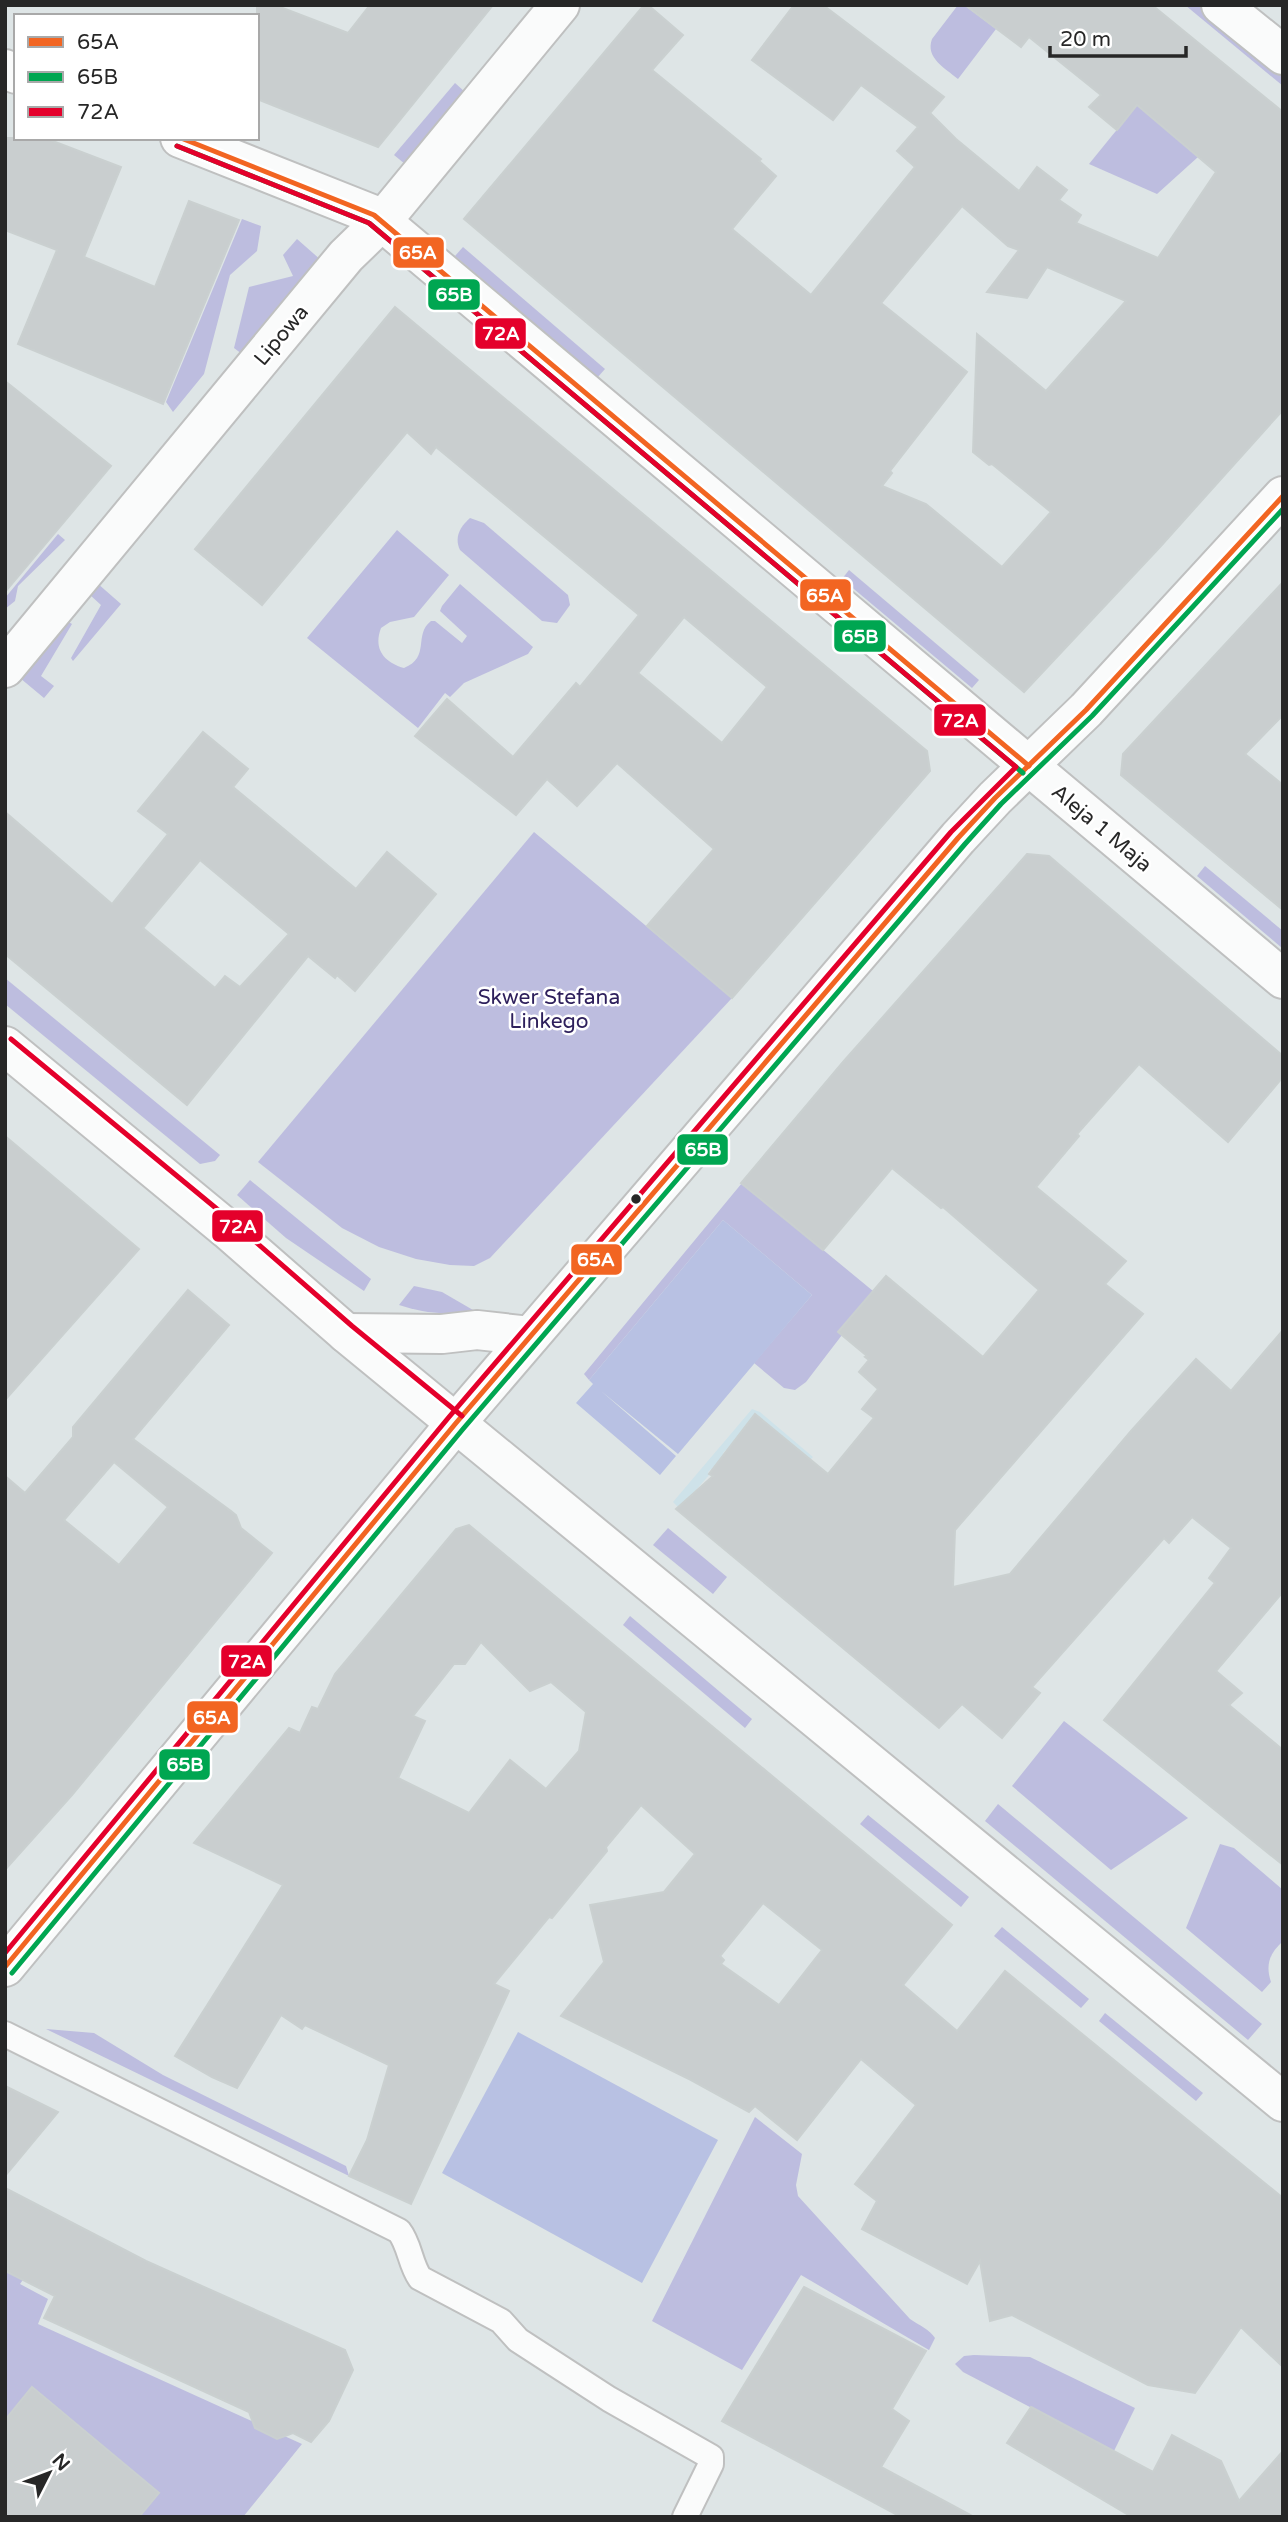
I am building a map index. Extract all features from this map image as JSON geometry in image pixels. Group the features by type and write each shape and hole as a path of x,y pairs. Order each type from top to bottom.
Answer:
{"street":[{"name":"Lipowa","path":"5,668 358,243 382,222 560,5"},
{"path":"1221,5 1283,55"},
{"name":"Aleja 1 Maja","path":"185,140 362,209 382,222 1283,979"},
{"path":"5,1968 456,1423 958,838 1086,710 1283,496"},
{"path":"5,1046 228,1230 346,1333 1283,2102"},
{"path":"346,1333 442,1334 477,1330 530,1336"}],"lane":[{"path":"5,2034 399,2231 420,2278 500,2321 518,2340 609,2399 711,2457 711,2464 685,2517"}],"green space":[{"path":"958,5 964,5 996,29 958,79 938,62 931,52 931,46 932,39"},
{"path":"1185,5 1206,5 1283,69 1283,86"},
{"path":"455,83 465,92 405,164 394,155"},
{"path":"1137,105 1198,157 1157,194 1089,164"},
{"path":"242,219 261,226 257,251 230,275 204,374 173,412 166,402"},
{"path":"297,239 322,261 242,354 234,348 249,287 293,276 283,255"},
{"path":"463,247 605,369 597,378 455,256"},
{"path":"470,518 484,523 568,595 570,605 557,623 542,621 460,550 459,532"},
{"path":"397,530 449,575 414,617 390,622 381,628 379,648 386,658 404,668 412,663 420,652 423,633 431,621 435,621 462,643 467,636 440,611 460,584 533,647 528,654 464,683 450,697 445,693 418,728 307,638"},
{"path":"58,534 65,540 18,586 15,601 5,609 5,598"},
{"path":"849,570 979,680 972,688 842,579"},
{"path":"97,583 121,604 73,661 71,658 101,605 89,594"},
{"path":"67,621 72,624 41,676 54,686 44,698 20,678"},
{"name":"Skwer Stefana Linkego","path":"534,832 732,998 490,1258 474,1266 416,1259 379,1247 342,1228 258,1162"},
{"path":"1205,866 1283,931 1282,948 1197,876"},
{"path":"5,978 220,1155 215,1161 200,1164 5,1004"},
{"path":"250,1180 371,1279 364,1291 286,1238 237,1195"},
{"path":"742,1183 873,1291 839,1332 842,1335 806,1382 795,1390 784,1388 754,1363 812,1295 723,1220 589,1380 584,1374"},
{"path":"414,1286 442,1292 473,1310 435,1313 399,1305"},
{"path":"668,1528 727,1577 713,1594 653,1545"},
{"path":"630,1616 752,1719 745,1728 623,1625"},
{"path":"1064,1721 1188,1818 1111,1870 1012,1786"},
{"path":"998,1804 1262,2024 1248,2040 985,1821"},
{"path":"868,1815 969,1897 961,1907 860,1824"},
{"path":"1220,1844 1234,1848 1283,1890 1283,1941 1270,1959 1271,1982 1262,1992 1186,1928"},
{"path":"1002,1927 1089,1999 1081,2008 994,1936"},
{"path":"1105,2013 1203,2093 1196,2101 1099,2021"},
{"path":"46,2029 94,2033 163,2075 346,2166 349,2176"},
{"path":"755,2117 802,2154 796,2185 798,2196 910,2319 933,2335 935,2338 929,2350 801,2275 742,2370 652,2321"},
{"path":"5,2257 30,2270 20,2284 48,2299 38,2324 302,2444 243,2517 120,2517 5,2422"},
{"path":"964,2356 1030,2357 1135,2408 1114,2451 963,2372 955,2364"}],"sand":[{"path":"752,1409 760,1412 813,1457 810,1460 726,1450 723,1453 725,1456 713,1471 711,1469 708,1472 710,1474 682,1506 678,1507 673,1502"}],"shaded area":[{"path":"723,1220 812,1295 678,1454 601,1391 676,1456 660,1475 576,1403 593,1384 589,1380"},
{"path":"518,2032 718,2140 642,2283 442,2173"}],"building":[{"path":"257,5 275,5 348,33 370,5 493,5 378,147 259,100"},
{"path":"644,5 648,5 683,35 652,70 761,159 759,161 776,176 732,229 811,295 915,167 897,151 918,127 861,85 833,120 752,60 794,5 823,5 944,97 930,113 956,139 1019,191 1037,167 1067,190 1059,200 1081,215 1076,223 1158,258 1216,172 1137,105 1117,130 1089,107 1101,95 1029,37 1021,47 965,5 1152,5 1283,112 1282,411 1160,547 1024,692 464,219","holes":["962,206 1008,246 1019,250 987,292 1027,298 1047,267 1126,301 1046,391 977,334 973,452 1051,512 1002,567 926,504 882,486 892,473 890,471 967,372 881,303"]},
{"path":"5,138 50,140 121,167 84,257 155,287 189,201 239,220 163,404 18,344 57,250 5,230"},
{"path":"395,307 927,751 930,771 732,998 647,926 714,849 617,763 577,806 547,779 516,815 415,736 447,699 513,757 576,683 580,687 639,615 436,447 431,454 407,432 262,605 195,549","holes":["684,617 767,687 722,743 638,673"]},
{"path":"5,381 111,466 5,592"},
{"path":"1283,582 1283,715 1245,754 1283,785 1283,910 1121,775 1123,754"},
{"path":"203,732 248,769 233,787 356,889 387,852 436,894 355,991 308,956 187,1105 5,954 5,812 112,904 168,834 138,811","holes":["200,860 289,934 240,987 225,976 215,988 143,928"]},
{"path":"1027,854 1049,856 1283,1056 1283,1077 1228,1142 1139,1064 1077,1134 1079,1136 1036,1187 1126,1261 1105,1284 1143,1314 955,1530 953,1587 1010,1574 1196,1359 1231,1391 1283,1330 1283,1592 1216,1671 1242,1693 1229,1705 1283,1750 1283,1865 1104,1720 1215,1583 1209,1578 1231,1548 1192,1517 1169,1543 1164,1538 1032,1687 1040,1693 1002,1738 962,1704 939,1728 676,1509 713,1476 709,1474 755,1414 828,1474 874,1418 862,1409 878,1389 859,1372 869,1360 865,1357 867,1356 838,1332 886,1276 983,1357 1039,1290 943,1207 892,1168 823,1250 741,1183 843,1062"},
{"path":"5,1136 139,1249 5,1400"},
{"path":"188,1290 229,1325 133,1439 236,1515 241,1528 272,1553 72,1795 5,1870 5,1476 25,1493 73,1437 73,1427","holes":["114,1462 168,1507 119,1565 64,1520"]},
{"path":"469,1525 952,1925 903,1985 957,2031 1005,1971 1283,2198 1283,2367 1241,2327 1195,2393 1148,2385 1012,2315 990,2321 980,2261 967,2284 862,2229 877,2201 855,2184 916,2105 861,2059 797,2140 755,2106 749,2112 691,2080 561,2016 604,1962 590,1905 664,1892 695,1854 641,1805 552,1918 549,1917 494,1984 509,1991 411,2204 349,2176 367,2140 389,2065 305,2025 302,2029 281,2015 237,2088 175,2056 283,1885 194,1843 289,1728 300,1733 312,1707 318,1709 335,1674 456,1529","holes":["481,1642 530,1691 551,1682 586,1712 579,1751 546,1789 510,1760 469,1813 398,1778 425,1721 413,1716 454,1664 465,1664","763,1903 822,1950 779,2005 721,1964 724,1960 720,1956"]},
{"path":"5,2086 58,2112 5,2176"},
{"path":"5,2188 146,2261 345,2350 353,2370 329,2421 311,2442 293,2433 277,2439 255,2428 249,2412 44,2318 55,2296 5,2271"},
{"path":"804,2287 926,2351 892,2409 909,2421 881,2467 974,2517 901,2517 722,2421"},
{"path":"32,2387 159,2493 139,2517 5,2517 5,2420"},
{"path":"1031,2407 1153,2472 1172,2435 1221,2461 1239,2501 1283,2451 1283,2517 1132,2517 1007,2443"}],"transit line":[{"name":"65A","path":"186,140 374,215 1029,766"},
{"name":"65B","path":"177,146 369,223 1023,773"},
{"name":"72A","path":"5,1953 449,1417 951,832 1016,767 369,223 177,146"},
{"name":"65A","path":"5,1967 456,1423 958,838 995,798 1086,710 1283,496"},
{"name":"65B","path":"12,1973 463,1429 965,844 1001,804 1092,716 1283,509"},
{"name":"72A","path":"11,1039 462,1416"}]}
